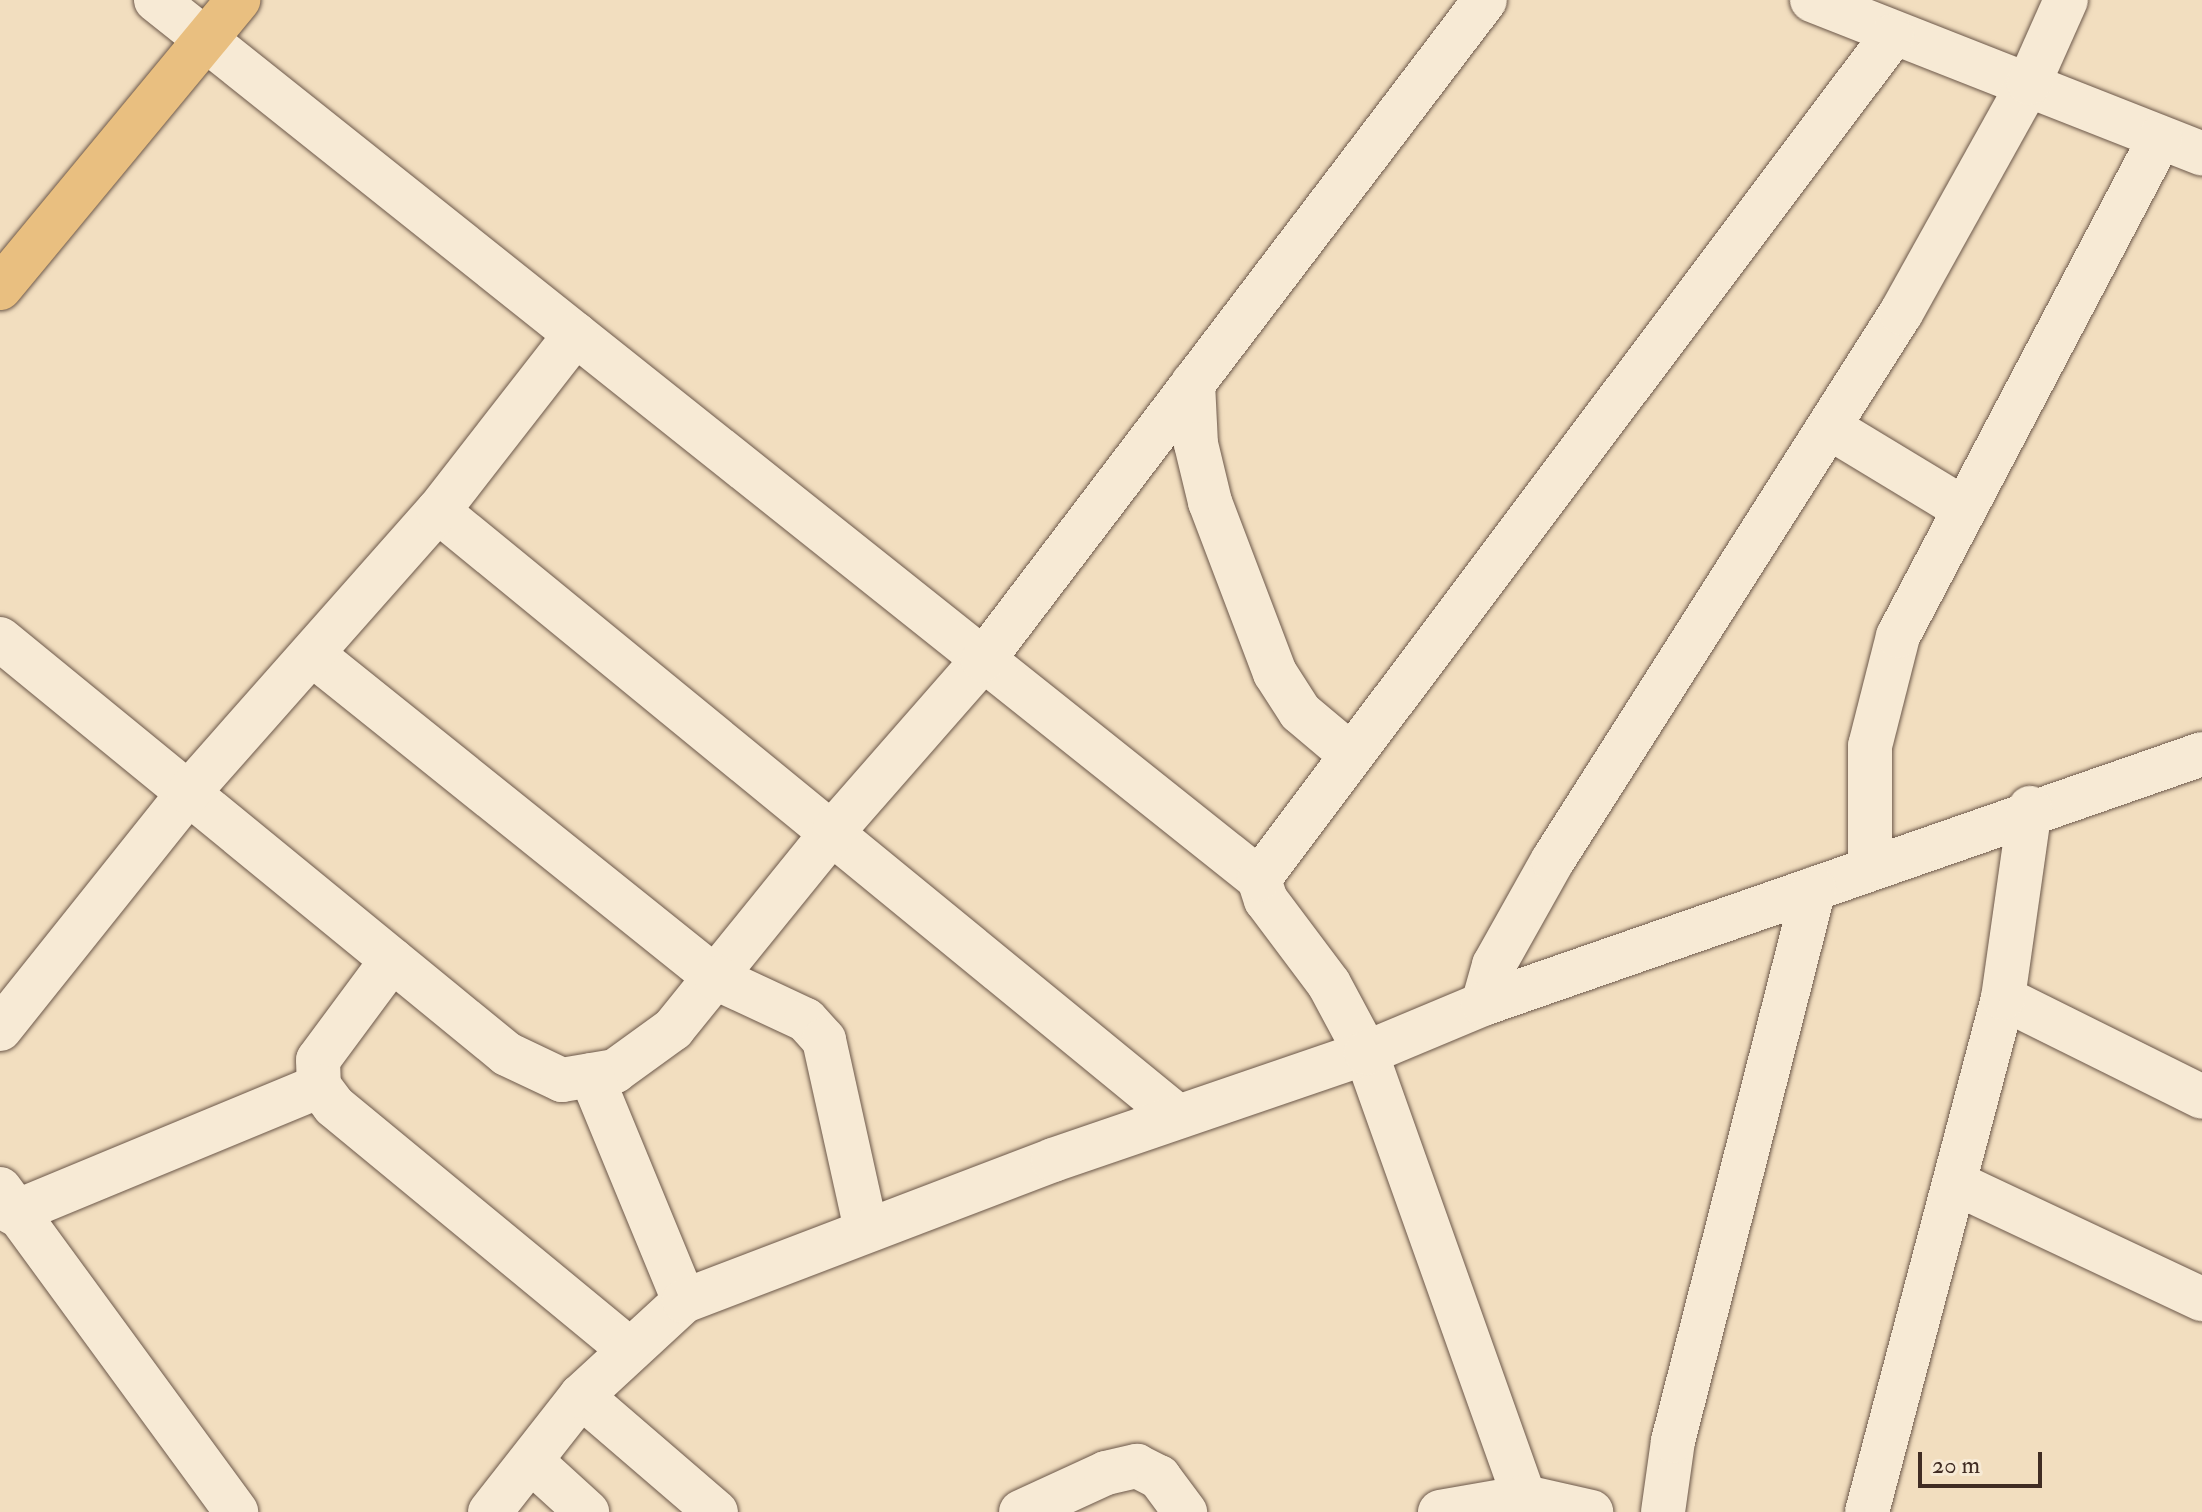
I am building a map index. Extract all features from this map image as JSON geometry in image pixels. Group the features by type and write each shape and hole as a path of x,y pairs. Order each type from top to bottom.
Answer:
{"main road":[{"path":"0,288 238,0"}],"street":[{"path":"156,0 1259,879 1266,900 1329,984 1366,1053 1527,1505"},
{"path":"0,639 507,1054 562,1080 615,1071 673,1029 834,830 983,660 1485,0"},
{"path":"1812,0 1892,36 2029,83 2202,154"},
{"path":"1483,1004 1494,965 1561,847 1832,429 2029,83 2066,0"},
{"path":"1259,879 1892,36"},
{"path":"1870,865 1870,746 1898,636 2160,138"},
{"path":"0,1029 189,792 438,511 576,334"},
{"path":"1193,383 1196,444 1210,502 1275,673 1300,712 1351,755"},
{"path":"1832,429 1964,509"},
{"path":"438,511 834,830 1178,1117"},
{"path":"312,654 716,978 806,1020 824,1040 866,1230"},
{"path":"490,1512 581,1396 684,1301 866,1230 1178,1117 1366,1053 1483,1004 1814,889 1870,865 2030,808 2202,754"},
{"path":"1867,1512 2003,998 2030,808"},
{"path":"1663,1512 1673,1441 1814,889"},
{"path":"392,960 318,1060 319,1086 334,1106 629,1349"},
{"path":"2003,998 2202,1097"},
{"path":"591,1075 684,1301"},
{"path":"236,1512 6,1201 319,1086"},
{"path":"1955,1183 2202,1299"},
{"path":"581,1396 716,1512"},
{"path":"531,1461 587,1512"},
{"path":"1021,1512 1106,1473 1137,1466 1159,1477 1185,1512"},
{"path":"1440,1512 1527,1505 1591,1512"}]}
